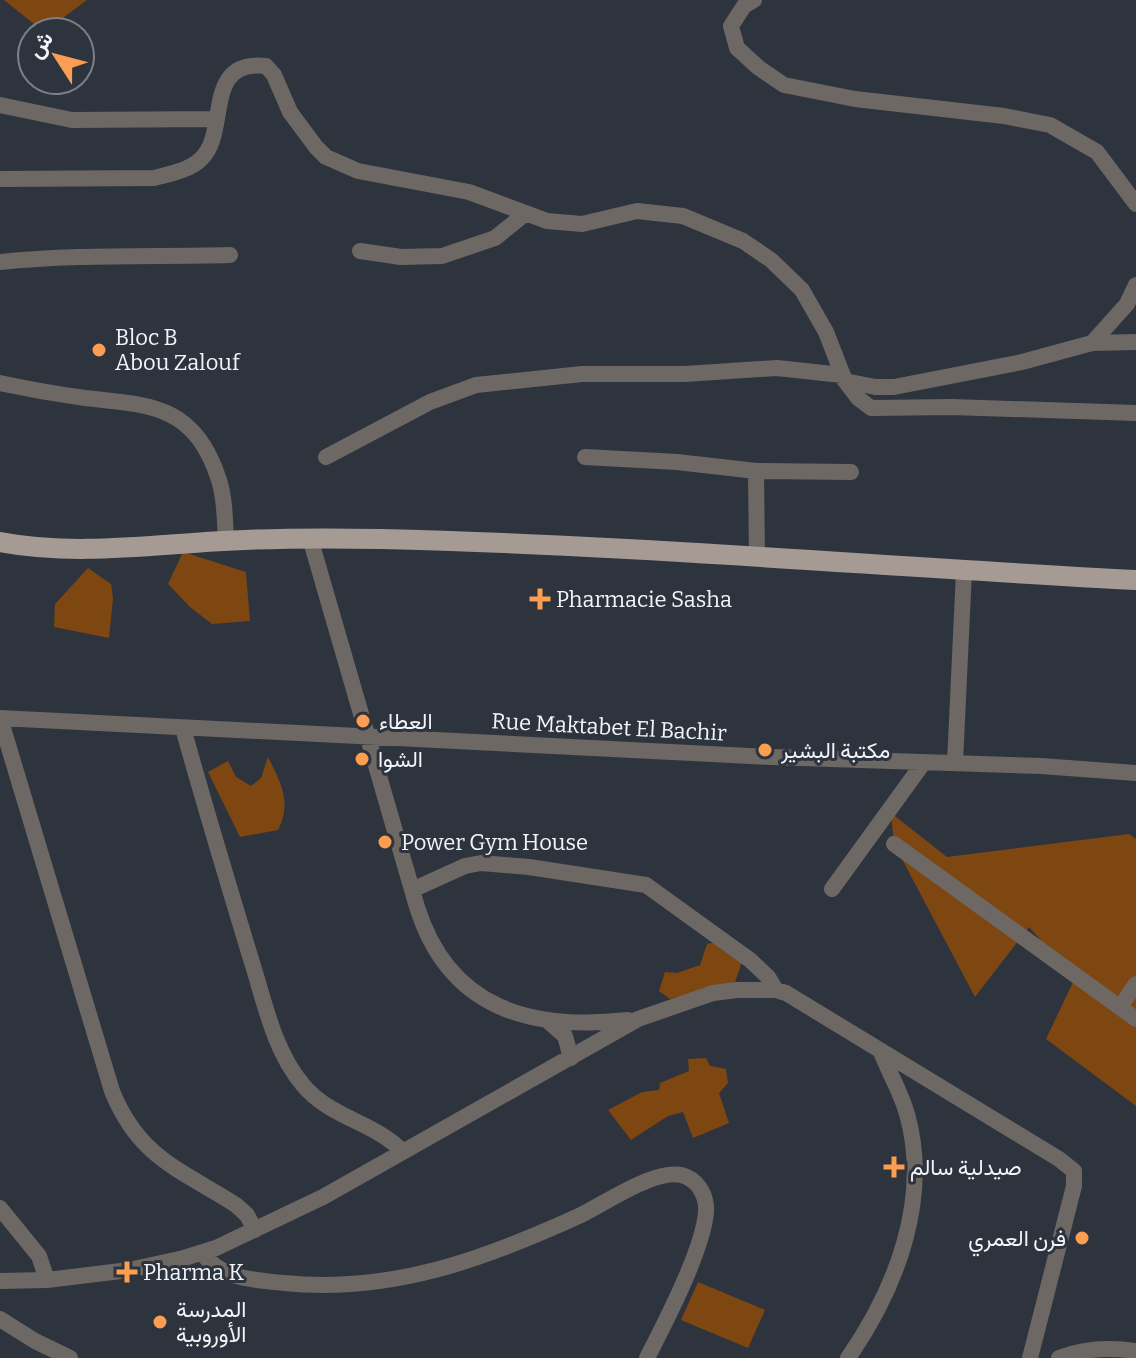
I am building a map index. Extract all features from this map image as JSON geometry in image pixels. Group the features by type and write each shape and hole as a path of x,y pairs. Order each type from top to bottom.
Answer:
{"main road":[{"path":"0,542 83,549 310,538 418,541 1136,580"}],"street":[{"path":"754,0 744,6 731,26 737,48 784,85 855,99 1004,116 1050,125 1097,152 1136,204"},
{"path":"0,179 154,178 199,162 207,153 215,119 234,71 239,67 266,66 274,75 290,112 326,157 358,171 469,192 566,225 637,211 683,216 743,241 771,260 802,290 826,332 843,378 858,398 871,408 952,407 1136,413"},
{"path":"0,105 72,120 215,119"},
{"path":"360,251 401,257 442,256 495,238 526,213"},
{"path":"0,262 81,256 230,255"},
{"path":"1092,343 1127,304 1136,285"},
{"path":"326,457 430,402 476,385 582,374 685,374 777,368 843,378 875,387 894,387 1022,362 1092,343 1136,342"},
{"path":"0,383 43,392 143,403 179,418 199,438 216,472 224,510 226,541"},
{"path":"585,457 677,462 756,471 851,472"},
{"path":"756,471 757,558"},
{"path":"310,538 412,890 425,931 438,954 457,977 494,1006 549,1022 583,1024 638,1019"},
{"path":"955,763 964,571"},
{"name":"Rue Maktabet El Bachir","path":"255,1230 247,1215 236,1205 149,1150 123,1116 112,1091 0,718 1136,773"},
{"path":"183,728 235,909 283,1054 297,1078 314,1097 384,1135 403,1152"},
{"path":"832,889 924,762"},
{"path":"894,844 1136,1019"},
{"path":"412,890 465,866 481,863 646,885 750,960 768,977 776,990 1074,1171 1074,1186 1030,1358"},
{"path":"1120,1007 1136,984"},
{"path":"0,1281 47,1280 149,1267 202,1253 297,1211 638,1019 713,993 776,990"},
{"path":"549,1022 565,1036 571,1058"},
{"path":"848,1358 888,1291 908,1227 913,1196 915,1163 908,1115 881,1052"},
{"path":"202,1253 219,1271 261,1281 355,1285 418,1276 453,1267 524,1240 590,1211 642,1183 675,1173 696,1184 704,1195 707,1209 693,1256 647,1358"},
{"path":"0,1208 39,1256 47,1280"},
{"path":"0,1319 70,1358"},
{"path":"1059,1358 1097,1348 1136,1351"}],"shaded area":[{"path":"4,0 87,0 66,16 24,16"},
{"path":"183,552 246,572 250,621 212,624 190,607 168,584"},
{"path":"88,568 111,584 113,598 109,638 54,627 55,604"},
{"path":"268,757 283,793 282,820 278,830 240,837 208,772 228,761 236,777 251,786 261,778"},
{"path":"891,813 947,857 1129,834 1136,839 1136,1106 1046,1039 1075,978 1029,927 975,997 894,844"},
{"path":"716,942 742,962 735,982 670,999 659,991 665,972 677,973 700,965 707,944"},
{"path":"706,1058 710,1066 726,1069 728,1083 719,1093 729,1123 693,1138 683,1112 668,1116 631,1140 608,1110 642,1092 659,1090 660,1083 689,1071 688,1059"},
{"path":"698,1282 765,1310 748,1348 681,1320"}],"place":[{"name":"Bloc B Abou Zalouf","path":"99,350"},
{"name":"Pharmacie Sasha","path":"540,599"},
{"name":"العطاء","path":"363,721"},
{"name":"مكتبة البشير","path":"765,750"},
{"name":"الشوا","path":"362,759"},
{"name":"Power Gym House","path":"385,842"},
{"name":"صيدلية سالم","path":"894,1167"},
{"name":"فرن العمري","path":"1082,1238"},
{"name":"Pharma K","path":"127,1272"},
{"name":"المدرسة الأوروبية","path":"160,1322"}]}
